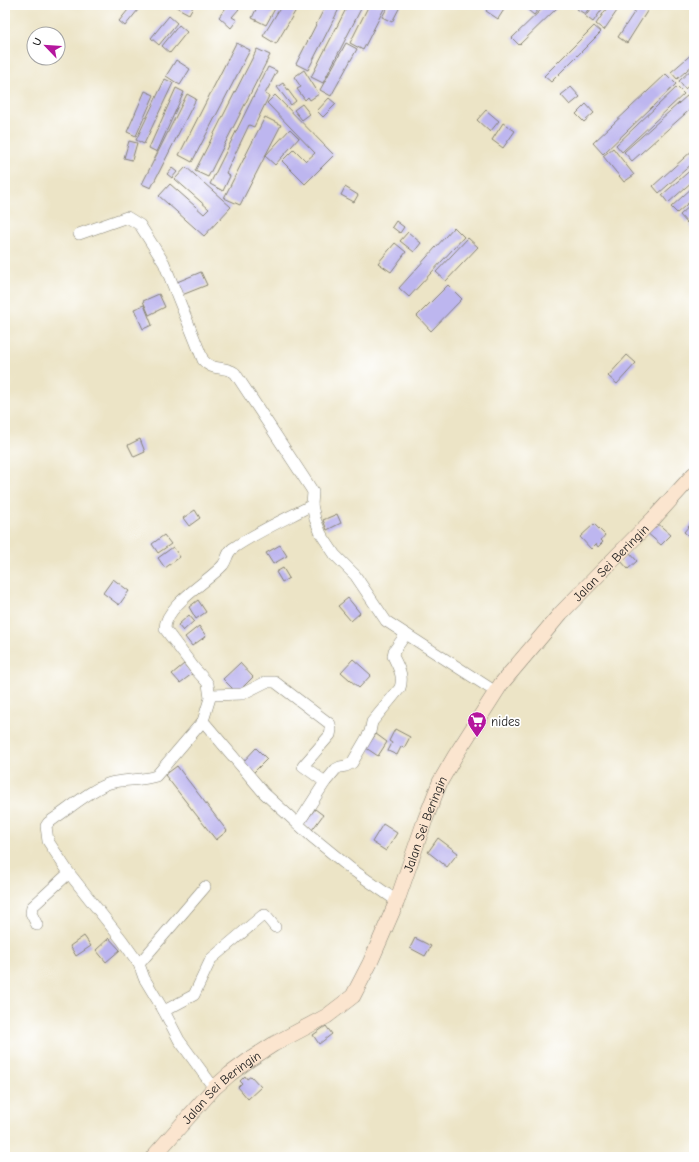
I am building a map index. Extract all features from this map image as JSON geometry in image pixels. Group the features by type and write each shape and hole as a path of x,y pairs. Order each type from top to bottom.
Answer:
{"street":[{"path":"79,234 127,217 140,225 164,262 203,360 210,367 228,369 235,373 313,492 312,505 315,518 321,534 335,555 355,575 386,621 496,692"},
{"name":"Jalan Sei Beringin","path":"153,1157 214,1088 230,1074 249,1060 327,1016 353,996 370,963 397,901 440,782 496,692 561,613 654,518 694,474"},
{"path":"214,1088 179,1040 144,978 139,964 69,873 47,838 46,829 48,824 101,787 111,783 147,779 156,776 203,721 211,695 206,681 195,669 165,629 166,621 179,603 222,566 232,549 260,532 312,505"},
{"path":"298,824 325,782 336,768 352,763 370,732 372,722 400,688 400,671 393,656 394,651 406,634"},
{"path":"211,695 242,694 266,682 275,682 330,724 330,735 304,766 325,782"},
{"path":"203,721 264,793 350,868 397,901"},
{"path":"37,925 31,913 32,907 69,873"},
{"path":"139,964 205,887"},
{"path":"164,1011 194,995 211,959 262,916 265,915 275,927"}],"building":[{"path":"132,5 142,5 125,26 119,21"},
{"path":"177,5 194,5 189,14 176,7"},
{"path":"228,5 234,5 239,9 232,17 237,20 231,28 219,17"},
{"path":"258,5 277,5 266,25 252,18"},
{"path":"282,5 299,5 276,44 263,36"},
{"path":"326,5 341,5 308,70 296,64"},
{"path":"348,5 363,5 323,83 311,77"},
{"path":"369,5 386,5 363,50 350,43"},
{"path":"389,5 401,5 392,22 382,17"},
{"path":"490,5 507,5 498,19 486,11"},
{"path":"522,5 542,5 534,15"},
{"path":"546,5 556,5 558,7 519,45 512,38"},
{"path":"579,5 591,5 585,14 577,9"},
{"path":"593,5 605,5 593,22 585,16"},
{"path":"609,5 621,5 604,30 596,24"},
{"path":"639,5 651,5 627,43 618,37"},
{"path":"169,16 177,23 159,45 151,38"},
{"path":"179,25 187,32 170,53 162,46"},
{"path":"594,26 601,32 551,82 544,76"},
{"path":"236,43 250,50 192,162 179,155"},
{"path":"346,43 357,49 331,96 320,90"},
{"path":"257,49 270,55 208,177 195,171"},
{"path":"694,52 694,64 677,79 671,72"},
{"path":"176,60 190,69 180,85 166,76"},
{"path":"268,67 277,71 265,94 269,96 254,127 249,125 226,173 230,176 223,191 210,184"},
{"path":"694,67 694,81 685,89 679,81"},
{"path":"304,70 319,94 310,100 308,97 305,100 297,89 301,87 294,77"},
{"path":"666,74 676,84 603,154 593,143"},
{"path":"165,79 173,83 144,144 136,140"},
{"path":"283,83 296,101 291,105 277,87"},
{"path":"694,86 694,96 689,91"},
{"path":"571,87 580,97 570,105 561,95"},
{"path":"677,87 684,94 622,152 616,145"},
{"path":"176,88 184,92 157,152 149,148"},
{"path":"145,91 154,95 136,136 127,132"},
{"path":"187,94 196,99 151,188 142,184"},
{"path":"275,95 334,155 305,184 282,161 294,149 306,161 315,153 267,103"},
{"path":"688,95 694,103 694,106 632,161 624,152"},
{"path":"329,98 336,104 323,117 317,111"},
{"path":"302,104 310,114 302,120 294,110"},
{"path":"586,104 594,113 584,122 576,114"},
{"path":"486,110 499,121 490,132 477,120"},
{"path":"265,117 281,125 240,205 224,198"},
{"path":"503,123 515,131 503,148 492,140"},
{"path":"290,129 299,138 275,165 265,156"},
{"path":"129,141 137,143 132,160 124,158"},
{"path":"613,148 634,175 624,182 603,156"},
{"path":"694,149 694,162 659,193 653,186"},
{"path":"186,167 231,207 204,236 159,196 170,184 204,214 209,209 175,179"},
{"path":"694,167 694,180 668,203 662,195"},
{"path":"172,168 177,172 172,178 167,174"},
{"path":"694,186 694,198 677,213 671,207"},
{"path":"345,187 358,195 354,202 341,195"},
{"path":"694,202 694,217 687,223 680,215"},
{"path":"396,221 404,227 400,233 392,227"},
{"path":"694,222 694,231 690,226"},
{"path":"454,227 464,237 409,297 399,288"},
{"path":"408,232 421,243 414,252 400,241"},
{"path":"468,238 478,247 446,281 436,272"},
{"path":"395,243 406,252 391,272 378,263"},
{"path":"201,272 207,285 182,295 177,282"},
{"path":"448,285 462,299 431,331 417,316"},
{"path":"159,294 165,307 149,315 143,301"},
{"path":"144,305 152,325 143,329 134,309"},
{"path":"627,355 636,363 617,384 608,376"},
{"path":"140,439 145,452 134,457 128,445"},
{"path":"195,510 200,518 189,526 183,518"},
{"path":"337,514 341,523 327,530 323,520"},
{"path":"694,520 694,541 684,532"},
{"path":"655,521 671,535 661,545 646,532"},
{"path":"594,524 605,535 601,540 603,542 598,547 596,544 591,549 580,537"},
{"path":"164,535 171,544 158,553 152,544"},
{"path":"280,545 287,556 273,564 266,553"},
{"path":"173,547 180,557 165,568 158,558"},
{"path":"630,553 637,561 628,569 621,561"},
{"path":"283,568 289,578 282,582 276,572"},
{"path":"113,579 129,591 119,605 103,593"},
{"path":"348,598 360,613 351,621 338,606"},
{"path":"198,600 206,612 196,619 189,607"},
{"path":"189,615 194,621 183,631 178,625"},
{"path":"199,626 206,636 192,646 185,637"},
{"path":"353,659 371,675 359,688 341,672"},
{"path":"240,663 253,677 237,693 223,679"},
{"path":"184,664 192,674 180,683 172,674"},
{"path":"395,729 410,737 404,748 401,747 397,755 388,751 392,743 389,741"},
{"path":"376,734 387,742 378,756 366,748"},
{"path":"256,748 267,759 253,773 242,763"},
{"path":"177,766 227,831 216,840 165,775"},
{"path":"315,809 323,815 312,830 304,824"},
{"path":"383,824 397,833 386,851 372,842"},
{"path":"438,838 458,853 447,867 428,852"},
{"path":"84,936 91,946 76,956 70,946"},
{"path":"109,938 120,950 106,962 96,950"},
{"path":"415,938 431,946 425,956 410,948"},
{"path":"326,1026 332,1034 319,1044 313,1035"},
{"path":"245,1076 247,1079 251,1076 261,1087 248,1099 238,1087 242,1083 240,1081"}],"place":[{"name":"nides","path":"477,738"}]}
